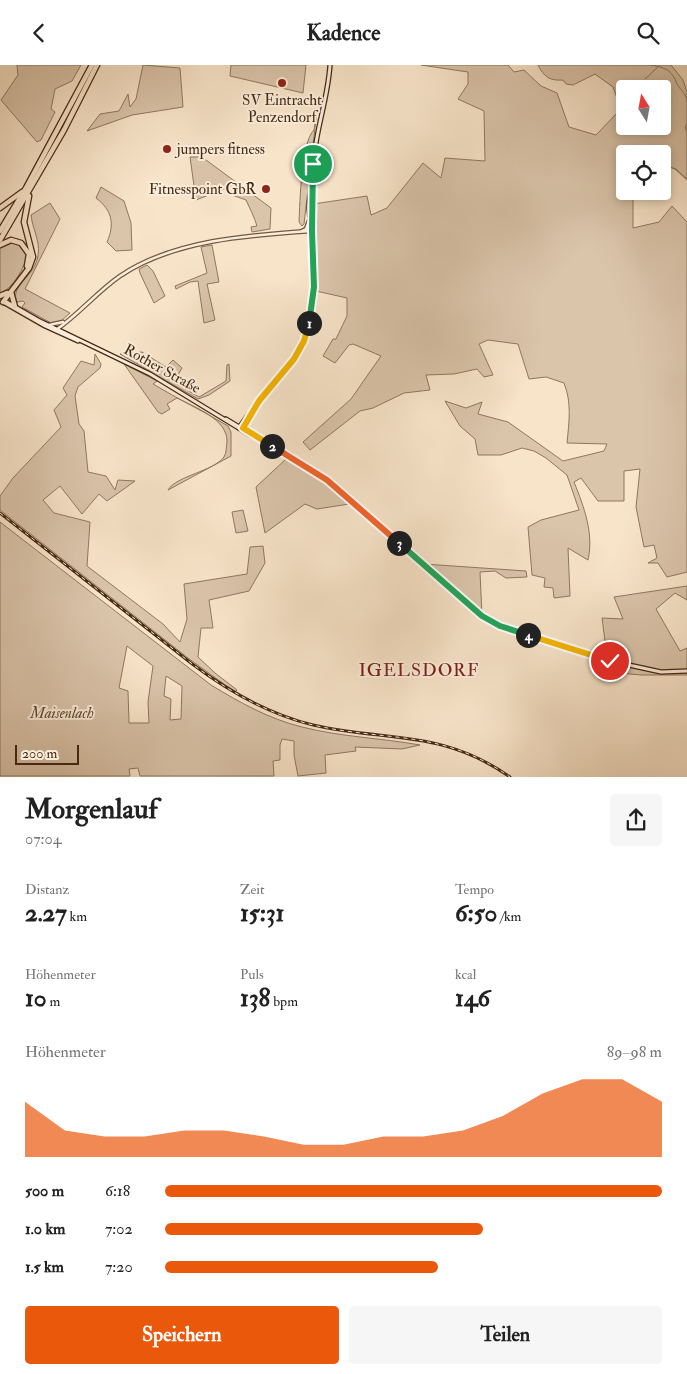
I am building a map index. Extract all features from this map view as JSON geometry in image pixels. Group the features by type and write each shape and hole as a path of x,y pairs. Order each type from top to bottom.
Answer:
{"highway":[{"path":"0,231 28,189 92,65"},
{"path":"0,240 97,65"},
{"path":"0,208 28,189"},
{"path":"0,296 9,292 29,268 33,257 24,215 28,189"},
{"path":"0,245 11,240 18,241 24,245 29,254 27,266 4,301"},
{"path":"9,292 15,307"}],"main road":[{"path":"312,231 309,221 313,164 330,65"},
{"path":"241,428 250,413 285,372 304,341 311,318 314,287 311,189"},
{"name":"Rother Straße","path":"4,301 56,330"},
{"name":"Rother Straße","path":"4,301 56,330 150,374 327,480 473,609 489,620 540,639 641,669 662,672 687,671"}],"street":[{"path":"297,232 306,229 309,221"},
{"path":"56,330 120,277 161,257 218,241 261,234 312,231"},
{"path":"48,325 58,325 69,319"}],"green space":[{"path":"17,65 81,65 72,81 55,89 51,109 55,112 41,140 37,142 1,100 18,75"},
{"path":"143,65 180,68 183,107 132,115 87,131 100,114 119,111 128,94 130,107 136,99"},
{"name":"SV Eintracht Penzendorf","path":"231,65 306,65 303,93 230,76"},
{"path":"421,65 508,65 514,72 524,70 541,86 557,93 569,127 596,135 616,114 616,135 671,135 671,80 616,80 616,95 613,87 595,74 573,85 566,84 563,80 554,80 548,77 538,65 671,65 683,80 687,92 687,179 676,169 671,167 671,145 616,145 616,200 633,200 633,228 659,222 672,206 687,222 687,572 667,577 658,563 648,563 657,558 654,545 644,547 636,507 640,469 624,471 624,501 598,501 581,478 574,482 587,520 590,550 588,560 568,548 570,596 554,598 553,588 544,587 545,578 532,575 528,527 541,520 579,510 567,475 546,458 534,451 522,448 501,455 478,455 475,439 460,426 445,401 466,408 482,402 478,414 508,422 563,461 604,451 607,444 567,443 569,405 564,383 546,377 529,379 518,344 488,340 479,344 493,375 484,377 477,369 454,374 426,375 430,390 404,393 373,408 360,411 310,450 303,442 351,399 381,356 353,344 349,345 335,363 323,356 333,339 336,339 347,316 347,298 316,291 313,204 367,196 371,215 387,208 423,163 441,178 445,158 485,161 484,111 458,99 468,84 468,72"},
{"path":"317,110 304,224 302,226 299,222 304,159 306,147 314,130"},
{"path":"190,157 202,157 271,208 270,229 252,232 251,227 257,226 246,200 232,195 224,189 196,200"},
{"path":"101,187 124,201 131,223 132,250 116,251 107,242 111,229 109,212 96,198"},
{"path":"50,203 60,219 25,289 70,313 61,321 51,323 22,307 25,303 23,301 17,302 16,297 18,287 33,269 37,258 38,246 31,215"},
{"path":"9,242 18,242 27,254 18,277 0,294 0,247"},
{"path":"212,245 219,282 207,284 215,320 204,323 198,281 190,282 176,289 175,286 207,273 201,247"},
{"path":"147,265 153,271 165,296 154,303 139,269"},
{"path":"142,352 166,367 173,360 182,368 174,382 199,397 226,381 227,365 229,364 230,381 209,395 198,399 120,354"},
{"path":"95,354 101,364 100,368 78,387 75,396 79,424 84,431 88,472 106,476 115,490 118,480 135,481 107,501 99,494 82,514 60,486 43,500 54,513 90,522 87,566 163,624 180,642 187,619 184,584 247,574 250,547 263,546 265,563 249,591 209,600 213,628 201,628 198,657 237,690 235,692 188,658 0,510 0,496 13,478 61,427 54,410 67,395 63,388 81,361 94,365"},
{"path":"124,364 157,381 153,384 184,402 177,398 167,404 170,409 162,414 158,412"},
{"path":"210,415 228,426 231,432 231,456 168,490 172,485 212,466 224,457 227,442 226,434"},
{"path":"286,459 328,485 349,504 317,509 305,504 265,533 256,487"},
{"path":"243,510 248,531 236,533 232,512"},
{"name":"Maisenlach","path":"0,522 211,685 243,704 266,715 302,727 331,733 420,745 402,749 355,747 356,751 325,755 326,773 298,776 294,755 294,741 282,739 280,760 273,761 274,776 140,776 138,768 129,769 130,776 0,776","holes":["127,646 153,666 148,702 149,723 129,723 128,691 119,688","166,676 182,686 181,719 170,720 171,699 164,696"]},
{"path":"424,564 526,571 527,577 506,578 495,571 480,572 482,617"},
{"path":"687,586 687,600 675,593 656,609 680,651 687,648 687,675 641,675 609,672 602,618 623,619 614,597"}],"waterway":[{"path":"650,65 664,68 670,72 687,101"},
{"path":"645,79 658,67"},
{"path":"687,123 685,128 687,132"},
{"path":"671,167 687,180"}],"railway":[{"path":"0,513 191,663 219,683 264,708 313,725 437,744 461,751 485,762 510,777"}],"place":[{"name":"SV Eintracht Penzendorf","path":"282,83"},
{"name":"jumpers fitness","path":"167,149"},
{"name":"Fitnesspoint GbR","path":"266,189"}],"district":[{"name":"IGELSDORF","path":"419,670"}],"route":[{"path":"313,164 311,189 314,287 311,318 301,348 285,372 250,413 243,428 327,480 482,616 500,626 610,661"}]}
